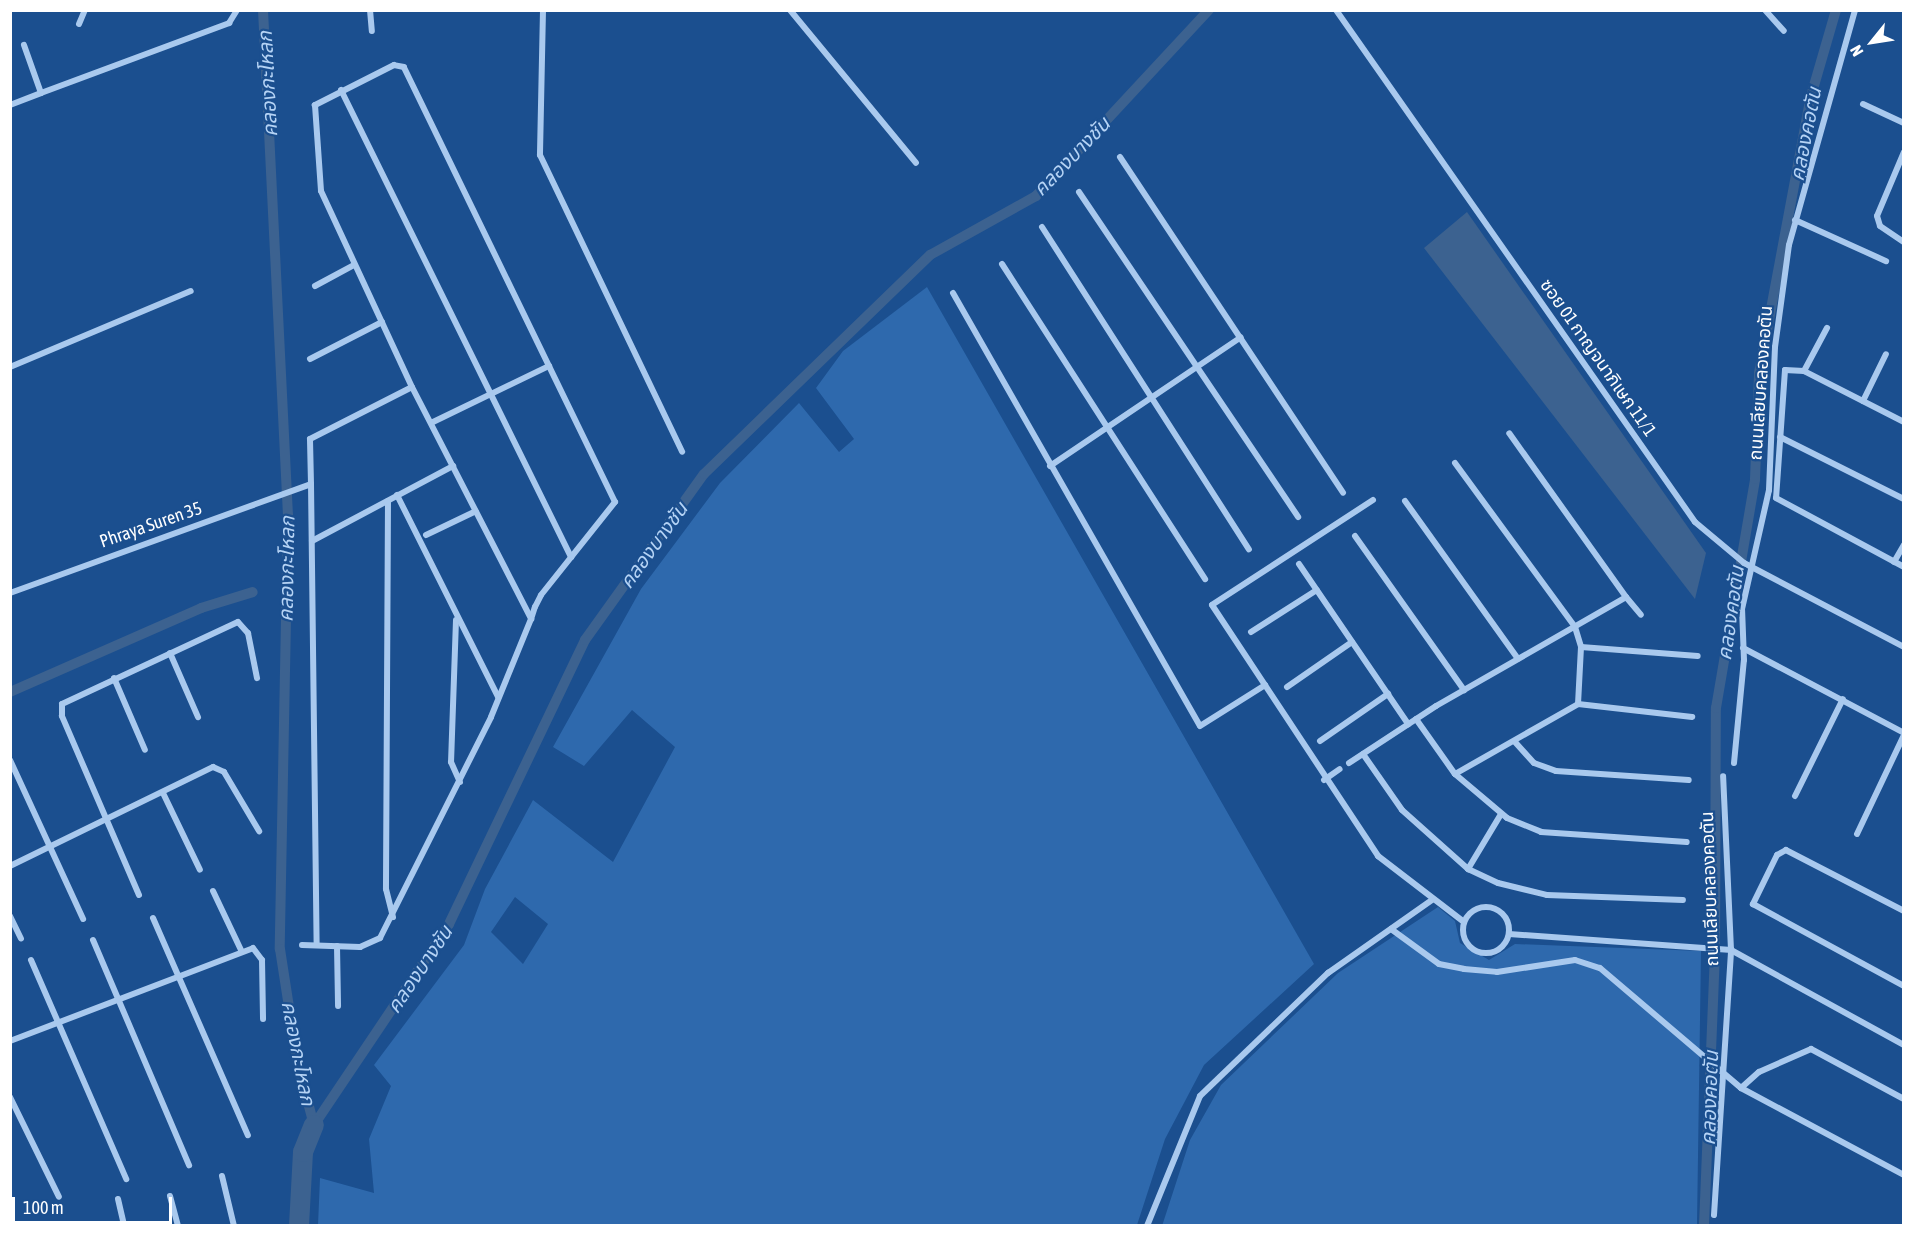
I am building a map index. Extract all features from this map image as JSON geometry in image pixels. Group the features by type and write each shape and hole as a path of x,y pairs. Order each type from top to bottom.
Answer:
{"street":[{"path":"79,24 85,10"},
{"path":"10,105 229,23 237,10"},
{"path":"370,10 372,31"},
{"path":"543,10 540,155 682,452"},
{"path":"790,10 916,163"},
{"name":"ซอย 01 กาญจนาภิเษก 11/1","path":"1336,10 1674,494 1730,554 1904,647"},
{"path":"1765,10 1784,31"},
{"name":"ถนนเลียบคลองคอตัน","path":"1734,763 1743,648 1742,609 1747,565 1769,490 1775,347 1795,220 1855,10"},
{"path":"24,45 41,93"},
{"path":"302,945 337,946 374,943 393,917 460,782 498,697 531,620 541,595 615,502 404,67 394,65 315,105 321,191 412,387 433,422 531,620"},
{"path":"341,90 571,557"},
{"path":"1863,104 1904,123"},
{"path":"1904,152 1877,216 1880,226 1904,242"},
{"path":"1120,158 1343,493"},
{"path":"1079,192 1298,517"},
{"path":"1795,220 1886,261"},
{"path":"1042,227 1249,549"},
{"path":"1002,264 1204,579"},
{"path":"315,286 354,265"},
{"path":"10,367 192,291"},
{"path":"952,293 1200,726 1265,685"},
{"path":"310,359 382,322"},
{"path":"1804,371 1827,328"},
{"path":"1050,465 1152,399 1241,337"},
{"path":"1863,401 1886,354"},
{"path":"433,422 549,366"},
{"path":"1904,422 1804,371 1785,370 1777,500 1904,567"},
{"path":"317,945 310,439 412,387"},
{"path":"1509,433 1641,615"},
{"path":"1780,437 1904,499"},
{"path":"1455,463 1575,627 1581,648 1578,704"},
{"path":"312,541 453,466"},
{"name":"Phraya Suren 35","path":"10,593 311,484"},
{"path":"397,495 456,618 498,697"},
{"path":"1373,500 1212,605 1324,780 1378,856 1432,900 1464,922 1470,946 1480,953 1493,952 1509,934"},
{"path":"388,501 386,889 393,917"},
{"path":"1405,501 1518,659"},
{"path":"426,535 476,511"},
{"path":"1355,536 1464,690"},
{"path":"1894,562 1904,546"},
{"path":"1299,564 1408,724"},
{"path":"1251,632 1317,591"},
{"path":"1349,763 1464,690 1626,597"},
{"path":"456,618 451,762 460,782"},
{"path":"140,896 60,712 68,699 241,623 258,678"},
{"path":"1287,687 1352,642"},
{"path":"1581,648 1698,656"},
{"path":"1743,648 1843,699 1904,734 1857,834"},
{"path":"170,653 198,717"},
{"path":"114,678 145,750"},
{"path":"1320,741 1388,694"},
{"path":"1795,796 1843,699"},
{"path":"1455,774 1515,742 1578,704 1692,717"},
{"path":"1416,719 1455,774 1501,814 1541,832 1688,842"},
{"path":"1515,742 1534,763 1557,771 1689,780"},
{"path":"1363,754 1402,810 1468,869 1548,895 1683,900"},
{"path":"10,760 83,919"},
{"path":"10,866 108,822 163,793 194,771 219,768 259,831"},
{"path":"1324,780 1340,769"},
{"name":"ถนนเลียบคลองคอตัน","path":"1714,1215 1728,950 1723,776"},
{"path":"163,793 200,870"},
{"path":"1468,869 1501,814"},
{"path":"1904,911 1786,850 1777,855 1753,902 1761,911 1904,986"},
{"path":"213,891 241,950"},
{"path":"1147,1226 1200,1096 1328,973 1432,900"},
{"path":"1464,922 1478,908 1497,909 1509,934"},
{"path":"10,916 21,939"},
{"path":"153,918 248,1135"},
{"path":"1391,929 1430,959 1464,969 1497,972 1575,960 1600,968 1701,1058 1722,1070 1740,1088 1904,1175"},
{"path":"1509,934 1700,945 1728,950 1904,1045"},
{"path":"93,940 189,1165"},
{"path":"337,946 338,1006"},
{"path":"10,1041 241,950 261,954 263,1019"},
{"path":"31,960 55,1023 126,1179"},
{"path":"1740,1088 1759,1072 1811,1048 1904,1099"},
{"path":"10,1097 59,1197"},
{"path":"222,1176 234,1226"},
{"path":"170,1196 178,1226"},
{"path":"118,1199 124,1226"}],"shaded area":[{"path":"1467,212 1706,553 1695,599 1424,248"},
{"path":"927,287 1314,964 1204,1065 1165,1139 1137,1225 318,1225 320,1178 374,1193 369,1139 391,1086 374,1065 464,945 485,889 533,800 613,862 675,747 632,710 584,766 553,747 641,589 720,483 799,403 839,452 854,439 816,388 843,351","holes":["515,897 548,924 523,964 491,932"]},
{"path":"1438,907 1455,921 1460,943 1489,960 1515,944 1701,951 1697,1225 1162,1226 1190,1140 1221,1085 1338,973"}],"waterway":[{"name":"คลองกะโหลก","path":"263,10 288,515 280,949 298,1065 314,1125"},
{"name":"คลองบางชัน","path":"314,1125 449,924 585,640 704,474 930,255 1036,196 1209,10"},
{"name":"คลองคอตัน","path":"1704,1226 1715,953 1716,708 1755,479 1759,373 1811,96 1836,10"},
{"path":"10,692 201,608 253,592"},
{"name":"คลองบางชัน","path":"299,1226 303,1152 314,1125"}]}
